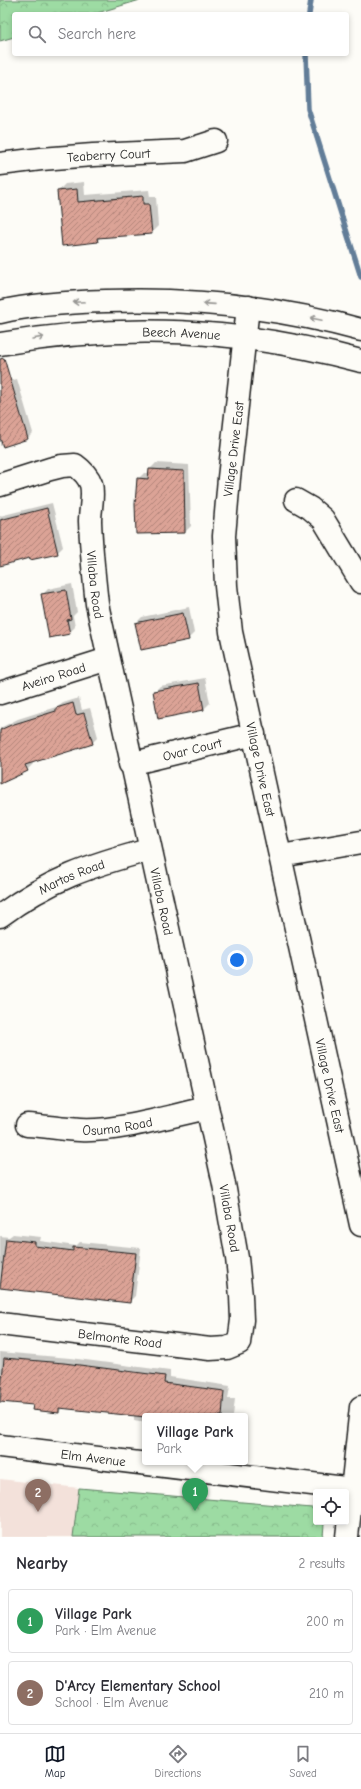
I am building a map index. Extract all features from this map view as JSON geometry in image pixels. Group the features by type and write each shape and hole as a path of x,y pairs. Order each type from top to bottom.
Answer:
{"street":[{"name":"Teaberry Court","path":"0,164 41,158 93,154 185,151 216,140"},
{"path":"0,312 75,302 152,300 248,307 295,314 361,330"},
{"name":"Village Drive East","path":"248,307 224,536 224,562 231,632 361,1225"},
{"name":"Beech Avenue","path":"0,344 48,336 150,330 245,337 319,350 361,361"},
{"name":"Villaba Road","path":"0,485 50,469 62,466 75,466 86,475 92,490 90,517 91,548 96,604 130,764 224,1184 237,1258 242,1320 239,1343"},
{"path":"296,500 310,508 323,519 361,582"},
{"name":"Aveiro Road","path":"0,693 108,659"},
{"name":"Ovar Court","path":"130,764 254,734"},
{"path":"281,856 361,842"},
{"name":"Martos Road","path":"0,916 40,889 63,878 97,864 149,850"},
{"name":"Osuma Road","path":"27,1125 80,1130 99,1129 118,1127 207,1108"},
{"name":"Belmonte Road","path":"0,1324 210,1349 228,1348 239,1343"},
{"path":"347,1537 361,1407"},
{"name":"Elm Avenue","path":"0,1446 142,1463"},
{"name":"Elm Avenue","path":"156,1465 353,1489"}],"shaded area":[{"path":"0,1479 79,1488 73,1537 0,1537"}],"green space":[{"path":"0,0 140,0 101,12 12,12 12,38 0,41"},
{"path":"79,1488 312,1508 313,1525 324,1525 323,1537 73,1537"}],"building":[{"path":"77,189 78,202 143,196 143,204 149,204 152,234 97,238 98,242 62,246 57,191"},
{"path":"4,358 28,439 3,447 0,438 0,359"},
{"path":"149,469 184,471 185,533 136,534 135,504 137,478 148,479"},
{"path":"47,508 58,554 30,560 29,558 0,566 0,520"},
{"path":"66,590 71,619 67,620 70,634 49,638 41,594"},
{"path":"183,613 189,640 141,650 135,623"},
{"path":"199,683 204,710 158,719 153,691"},
{"path":"73,703 76,715 84,713 93,744 25,765 28,771 0,784 0,730 11,725 56,711 56,708"},
{"path":"6,1239 35,1242 35,1246 73,1251 73,1247 136,1253 130,1303 0,1288"},
{"path":"4,1358 64,1363 165,1376 164,1383 224,1391 222,1413 142,1413 142,1417 59,1408 59,1413 32,1410 33,1405 0,1402"}],"waterway":[{"path":"309,12 311,0"},
{"path":"306,56 308,109 361,277"}],"place":[{"name":"Village Park","path":"195,1511"},
{"name":"D'Arcy Elementary School","path":"38,1512"}]}
